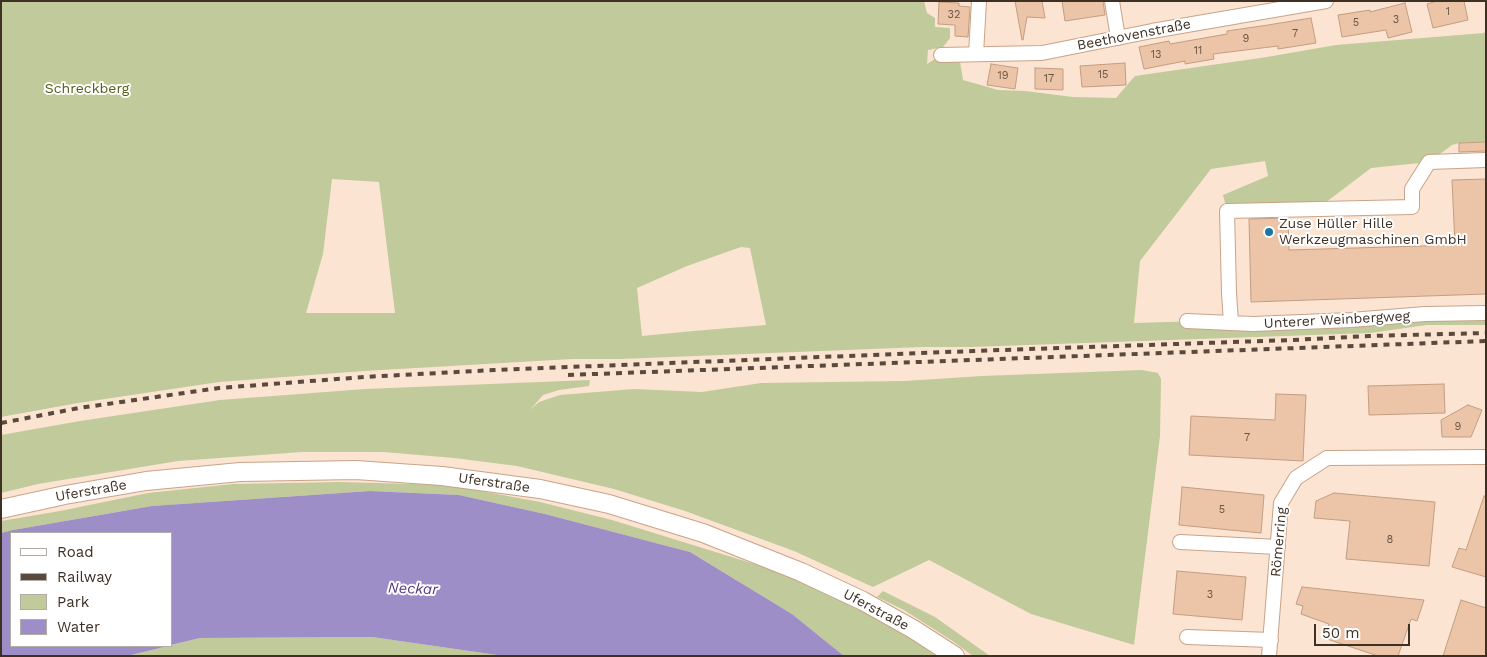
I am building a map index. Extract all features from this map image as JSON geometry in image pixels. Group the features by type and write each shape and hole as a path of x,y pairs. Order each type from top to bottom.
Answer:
{"main road":[{"name":"Uferstraße","path":"1,509 65,495 146,481 240,472 356,470 442,476 540,489 609,504 703,533 801,572 862,601 914,629 954,656"}],"street":[{"path":"976,54 979,1"},
{"path":"1112,1 1118,38"},
{"name":"Beethovenstraße","path":"941,55 1042,53 1326,1"},
{"path":"1232,323 1229,293 1227,211 1412,207 1412,189 1429,162 1486,160"},
{"name":"Unterer Weinbergweg","path":"1188,321 1253,324 1351,320 1425,314 1486,313"},
{"name":"Römerring","path":"1269,656 1281,503 1296,478 1327,458 1486,457"},
{"path":"1180,542 1278,547"},
{"path":"1187,637 1271,640"}],"green space":[{"name":"Schreckberg","path":"1,1 924,1 927,13 935,18 935,27 950,28 950,38 943,47 928,50 927,64 941,55 959,55 963,80 998,90 1025,91 1073,97 1116,98 1135,76 1336,45 1484,33 1486,31 1486,142 1452,145 1429,162 1371,168 1317,209 1227,211 1223,195 1268,176 1265,161 1211,169 1140,261 1134,323 1486,313 1486,325 1427,325 1370,333 922,347 620,359 572,359 364,371 219,382 78,403 1,417","holes":["332,179 379,182 395,313 306,313 323,254","741,247 750,248 766,325 642,336 637,288 687,266"]},
{"path":"1142,370 1158,373 1161,379 1160,436 1134,645 1031,614 929,560 873,587 794,551 685,511 614,489 517,466 384,452 302,452 178,461 38,484 1,493 1,435 220,400 365,389 590,380 589,386 559,390 543,395 530,410 539,402 560,395 634,389 702,392 761,383 905,381"},
{"path":"340,482 448,485 540,502 612,520 764,567 836,596 916,642 936,656 844,656 792,614 690,552 545,514 459,495 370,491 152,506 1,533 1,521 148,493 233,484"},
{"path":"883,591 935,617 990,656 973,656 904,610 877,597"},
{"path":"372,637 504,656 127,656 164,647 172,647 172,645 200,638"}],"water":[{"name":"Neckar","path":"370,491 459,495 545,514 690,552 792,614 844,656 504,656 372,637 200,638 172,645 172,532 10,532 10,647 164,647 127,656 1,656 1,533 152,506"}],"building":[{"path":"1015,1 1042,1 1045,18 1027,17 1023,40 1022,40"},
{"path":"1062,1 1103,1 1105,15 1065,21"},
{"path":"1437,1 1464,1 1468,20 1433,28 1427,4"},
{"path":"939,2 959,3 959,6 970,7 968,37 955,36 955,25 938,24"},
{"path":"1405,3 1412,32 1388,38 1386,30 1342,37 1338,15 1370,10 1370,12"},
{"path":"1311,18 1316,43 1278,49 1278,46 1213,54 1214,59 1185,64 1185,61 1144,69 1139,47 1169,41 1170,44 1227,34 1227,31"},
{"path":"1125,63 1126,85 1082,87 1080,66"},
{"path":"991,64 1018,68 1015,89 987,85"},
{"path":"1035,68 1063,69 1063,90 1035,89"},
{"path":"1486,142 1486,151 1459,152 1459,143"},
{"name":"Zuse Hüller Hille Werkzeugmaschinen GmbH","path":"1486,179 1486,294 1251,302 1249,219 1288,218 1289,250 1455,245 1452,180"},
{"path":"1444,384 1445,413 1369,415 1368,386"},
{"path":"1276,394 1306,395 1303,461 1189,455 1191,416 1275,420"},
{"path":"1468,405 1482,410 1471,437 1442,437 1441,420"},
{"path":"1182,487 1264,495 1261,533 1179,525"},
{"path":"1334,493 1435,502 1429,566 1346,559 1350,521 1314,518 1316,501"},
{"path":"1484,496 1486,497 1486,577 1452,567 1459,548 1466,550"},
{"path":"1177,571 1246,577 1242,620 1173,614"},
{"path":"1302,587 1424,600 1417,621 1411,619 1398,656 1378,656 1324,638 1329,624 1301,614 1303,606 1296,604"},
{"path":"1461,600 1486,608 1486,656 1443,656"}],"railway":[{"path":"1,423 79,408 219,388 364,377 973,351 1486,333"},
{"path":"568,375 1486,341"}],"place":[{"name":"Zuse Hüller Hille Werkzeugmaschinen GmbH","path":"1269,232"}]}
